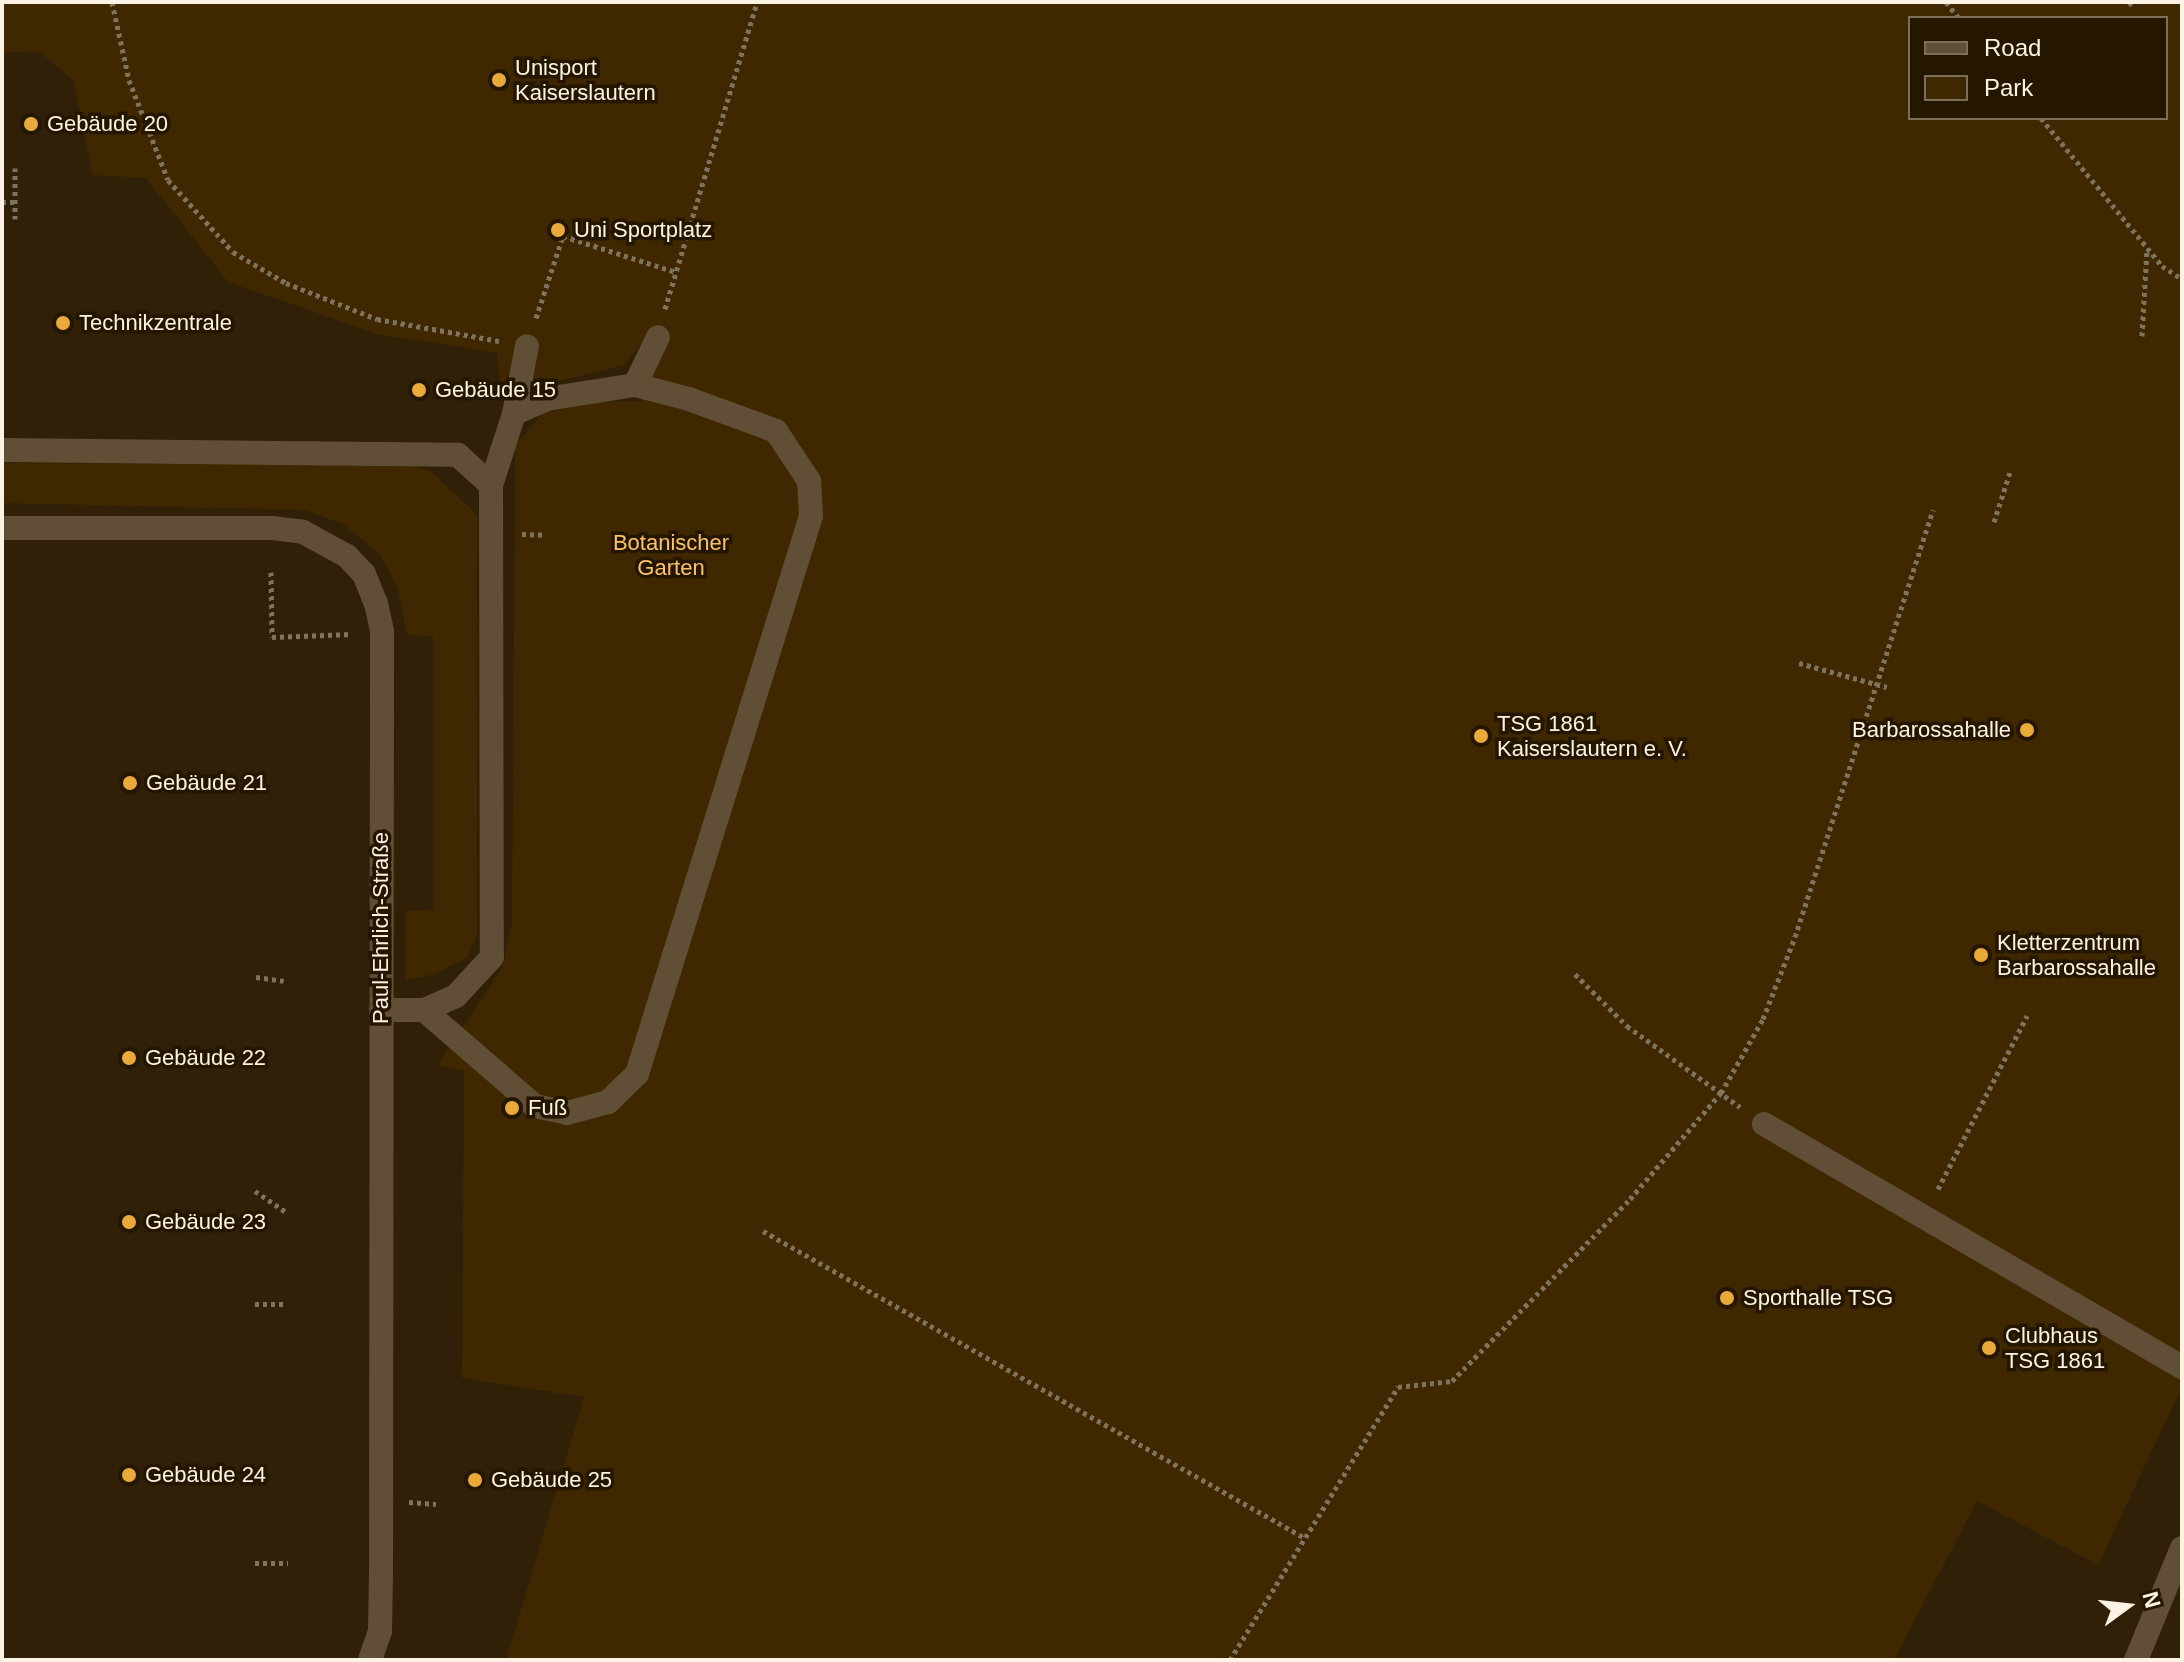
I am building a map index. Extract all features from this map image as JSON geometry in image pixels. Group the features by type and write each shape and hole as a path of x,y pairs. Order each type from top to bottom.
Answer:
{"street":[{"path":"635,385 658,337"},
{"path":"381,1010 424,1010 456,996 492,957 491,485 514,414 527,346"},
{"path":"424,1010 535,1106 567,1113 608,1102 637,1074 811,516 809,481 776,431 635,385 547,399 514,414"},
{"path":"2,450 458,455 491,485"},
{"name":"Paul-Ehrlich-Straße","path":"2,528 272,528 326,541 364,574 382,631 381,1588 380,1631 370,1660"},
{"path":"1764,1124 2182,1367"},
{"path":"2136,1660 2182,1548"}],"path":[{"path":"112,2 129,80 168,180 233,252 286,283 377,319 527,346 563,236 676,272"},
{"path":"658,337 757,2"},
{"path":"2043,120 2147,248 2182,279"},
{"path":"15,168 15,219"},
{"path":"2,202 15,202"},
{"path":"2142,336 2147,248"},
{"path":"1994,522 2010,472"},
{"path":"1230,1660 1398,1387 1452,1381 1630,1199 1721,1093 1763,1019 1795,937 1933,510"},
{"path":"271,572 272,637 361,634"},
{"path":"1799,663 1887,687"},
{"path":"1575,974 1627,1026 1764,1124"},
{"path":"256,977 284,981"},
{"path":"1924,1217 2027,1016"},
{"path":"255,1191 285,1211"},
{"path":"763,1231 1305,1538"},
{"path":"255,1304 284,1304"},
{"path":"255,1563 288,1563"}],"green space":[{"name":"TSG 1861 Kaiserslautern e. V.","path":"2,2 2182,2 2182,1387 2098,1565 1977,1501 1894,1660 506,1660 584,1397 462,1378 464,1071 437,1065 503,966 512,922 515,446 543,413 599,402 640,401 669,340 646,336 625,365 501,395 497,353 377,334 228,282 146,178 93,175 73,80 41,53 2,52"},
{"path":"2,463 411,465 431,471 477,515 477,934 468,957 435,974 405,980 406,911 433,910 433,636 407,635 398,589 380,554 343,524 305,510 2,503"}],"place":[{"name":"Unisport Kaiserslautern","path":"499,80"},
{"name":"Gebäude 20","path":"31,124"},
{"name":"Uni Sportplatz","path":"558,230"},
{"name":"Technikzentrale","path":"63,323"},
{"name":"Gebäude 15","path":"419,390"},
{"name":"Barbarossahalle","path":"2027,730"},
{"name":"TSG 1861 Kaiserslautern e. V.","path":"1481,736"},
{"name":"Gebäude 21","path":"130,783"},
{"name":"Kletterzentrum Barbarossahalle","path":"1981,955"},
{"name":"Gebäude 22","path":"129,1058"},
{"name":"Fuß","path":"512,1108"},
{"name":"Gebäude 23","path":"129,1222"},
{"name":"Sporthalle TSG","path":"1727,1298"},
{"name":"Clubhaus TSG 1861","path":"1989,1348"},
{"name":"Gebäude 24","path":"129,1475"},
{"name":"Gebäude 25","path":"475,1480"}],"park label":[{"name":"Botanischer Garten","path":"671,554"}]}
